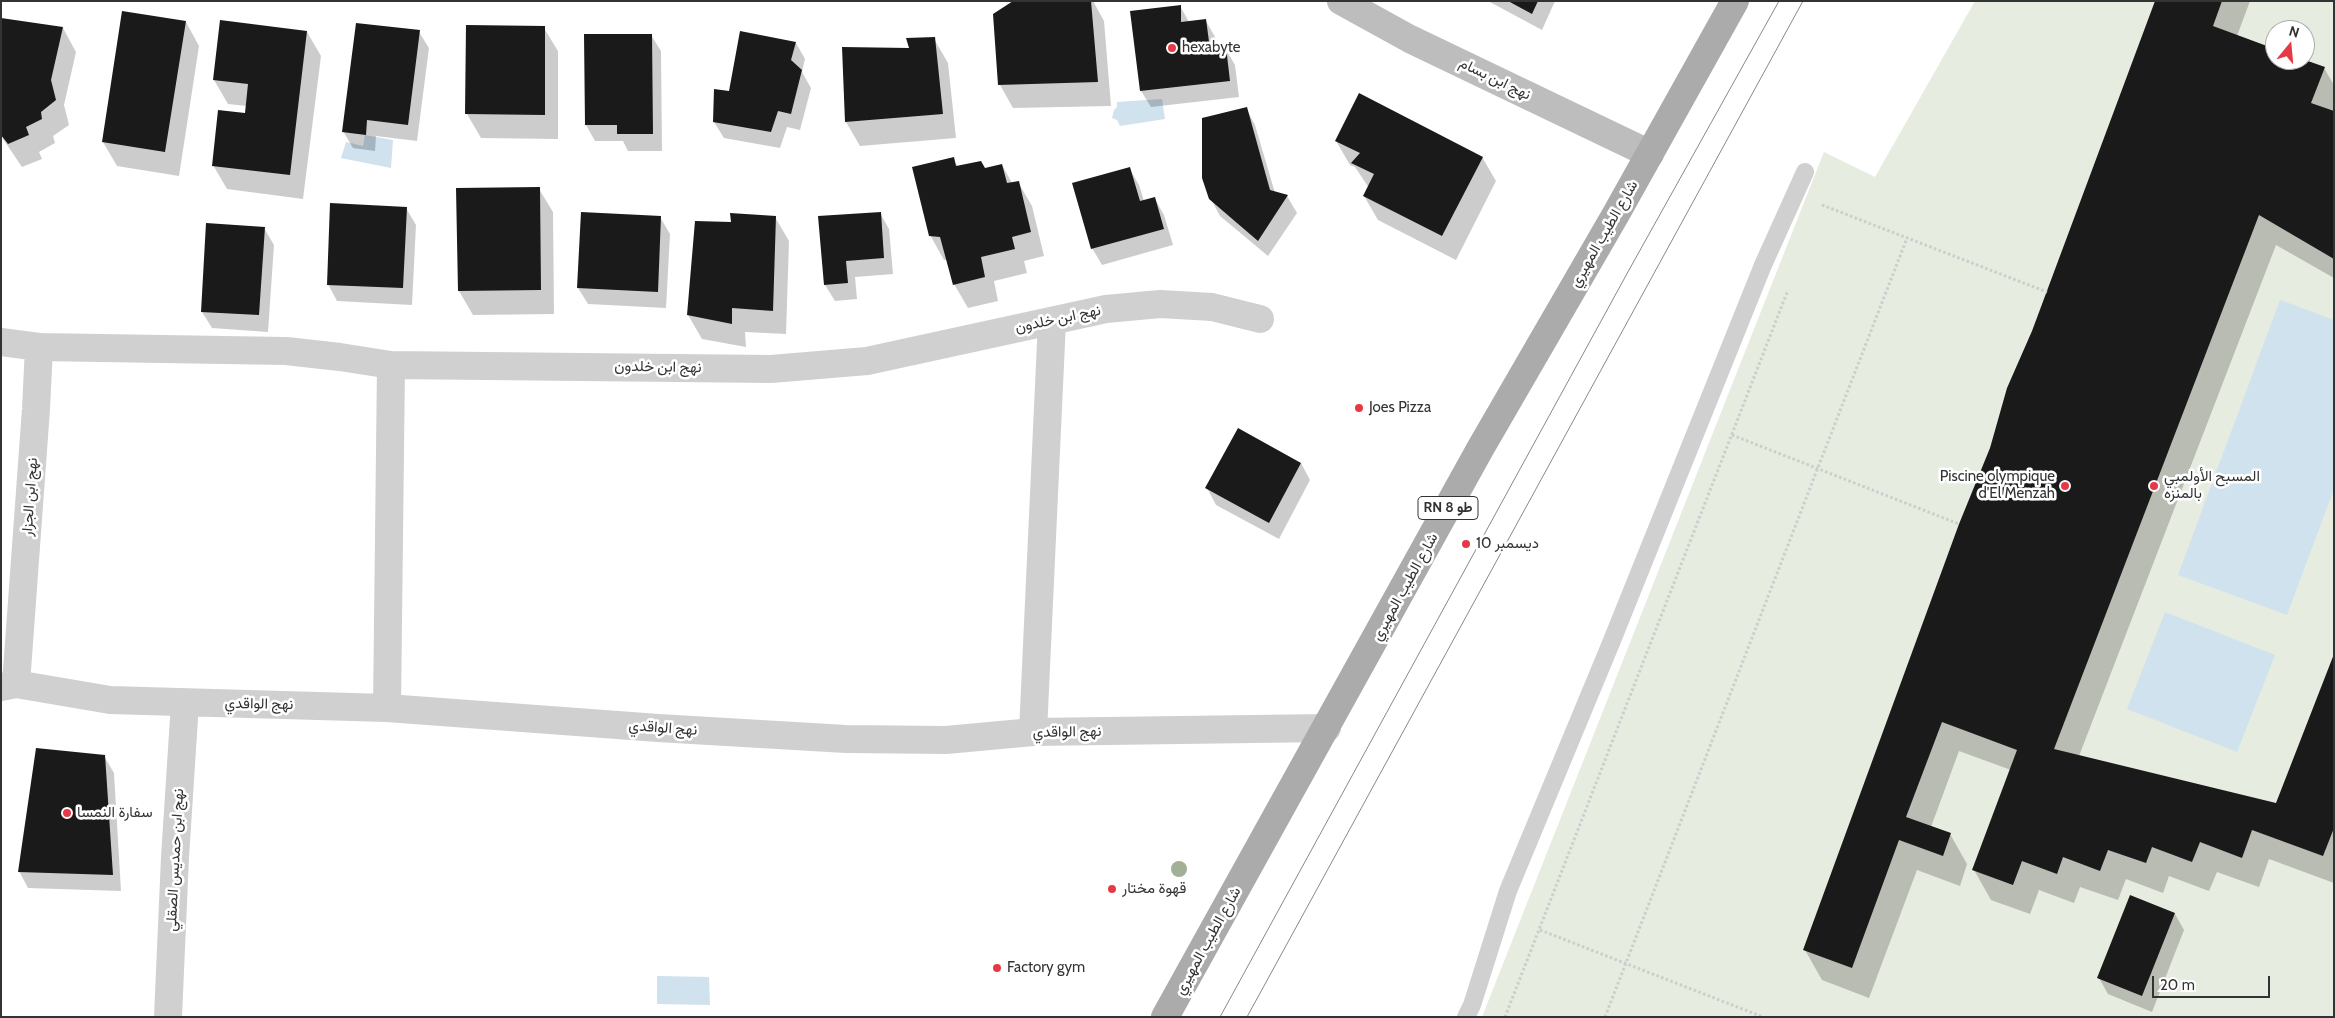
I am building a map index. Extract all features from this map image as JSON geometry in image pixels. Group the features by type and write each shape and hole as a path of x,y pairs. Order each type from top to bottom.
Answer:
{"main road":[{"name":"شارع الطيب المهيري","path":"1165,1017 1480,450 1650,154 1735,1"}],"street":[{"name":"نهج ابن بسام","path":"1341,1 1410,39 1650,154"},
{"name":"نهج ابن خلدون","path":"39,347 286,351 391,365 772,369 867,361 1106,308 1160,304 1212,307 1260,319"},
{"path":"1033,732 1052,320"},
{"path":"1,342 39,347"},
{"name":"نهج ابن الجزار","path":"9,686 36,409 39,347"},
{"path":"387,708 391,365"},
{"name":"نهج الواقدي","path":"9,686 110,700 387,708 658,728 846,739 946,740 1033,732 1327,728"},
{"name":"نهج ابن حمديس الصقلي","path":"168,1017 184,702"}],"lane":[{"path":"1466,1017 1472,1005 1508,891 1611,643 1763,265 1805,172"}],"path":[{"path":"1817,214 1821,204 2047,292"},
{"path":"1605,1017 1907,238"},
{"path":"1505,1017 1789,287"},
{"path":"1732,435 1959,524"},
{"path":"1540,930 1763,1017"}],"shaded area":[{"path":"1975,1 2334,1 2334,1017 1482,1017 1824,152 1875,177"}],"water":[{"path":"1162,99 1165,119 1120,126 1117,120 1112,118 1117,102"},
{"path":"365,135 393,140 391,168 341,158 346,142 363,146"},
{"path":"2280,300 2334,320 2334,489 2287,615 2178,575"},
{"path":"2165,612 2275,655 2237,752 2127,709"},
{"path":"657,976 709,977 710,1005 657,1004"}],"building":[{"path":"1013,1 1091,1 1098,82 998,85 993,14"},
{"path":"1508,1 1538,1 1532,14"},
{"name":"المسبح الأولمبي بالمنزه","path":"2155,1 2222,1 2213,26 2265,45 2265,70 2315,70 2315,64 2325,67 2311,103 2334,111 2334,259 2259,215 2054,749 2276,803 2334,654 2334,828 2323,856 2252,830 2242,858 2200,842 2192,862 2152,847 2146,863 2108,850 2100,871 2063,857 2057,874 2022,861 2013,885 1972,870 2017,750 1942,722 1906,817 1951,833 1943,856 1899,840 1852,968 1803,950 1959,524 1990,448 2007,388 2032,331"},
{"name":"hexabyte","path":"1181,5 1181,22 1206,19 1210,49 1226,47 1230,81 1140,91 1130,11"},
{"path":"122,11 186,21 165,152 102,142"},
{"path":"1,18 63,27 51,80 56,100 41,112 42,119 26,127 29,135 8,144 1,135"},
{"path":"220,20 307,31 290,175 212,166 218,110 245,113 248,84 213,80"},
{"path":"356,23 420,30 408,125 367,120 366,135 342,132"},
{"path":"466,25 545,26 545,115 465,114"},
{"path":"740,31 796,42 791,60 802,70 791,114 778,111 771,132 713,122 714,89 729,91"},
{"path":"584,34 652,34 653,134 617,134 617,125 585,125"},
{"path":"935,37 943,114 845,122 842,47 909,48 906,38"},
{"path":"1359,93 1483,157 1442,236 1363,196 1374,174 1351,163 1360,153 1335,141"},
{"path":"1247,107 1270,190 1288,195 1258,241 1209,199 1202,178 1202,118"},
{"path":"954,157 956,166 981,161 985,168 1002,164 1007,183 1019,181 1031,232 1012,237 1015,249 981,257 985,277 953,285 940,237 929,236 912,167"},
{"path":"1130,167 1140,201 1155,197 1164,229 1091,249 1072,183"},
{"path":"540,187 541,290 458,291 456,188"},
{"path":"330,203 407,207 403,288 327,285"},
{"path":"581,212 661,216 658,292 577,288"},
{"path":"881,212 884,258 846,261 848,283 824,285 818,216"},
{"path":"730,213 776,216 773,311 732,308 732,324 687,315 695,221 731,222"},
{"path":"206,223 265,227 259,315 201,312"},
{"path":"1238,428 1301,463 1269,523 1205,488"},
{"name":"سفارة النمسا","path":"36,748 105,755 113,875 18,872"},
{"path":"2130,895 2175,913 2142,996 2097,978"}],"tram line":[{"path":"1220,1017 1629,270 1779,1"},
{"path":"1247,1017 1803,1"}],"place":[{"name":"hexabyte","path":"1172,48"},
{"name":"Joes Pizza","path":"1359,408"},
{"name":"Piscine olympique d'El Menzah","path":"2065,486"},
{"name":"المسبح الأولمبي بالمنزه","path":"2154,486"},
{"name":"10 ديسمبر","path":"1466,544"},
{"name":"سفارة النمسا","path":"67,813"},
{"name":"قهوة مختار","path":"1112,889"},
{"name":"Factory gym","path":"997,968"}]}
